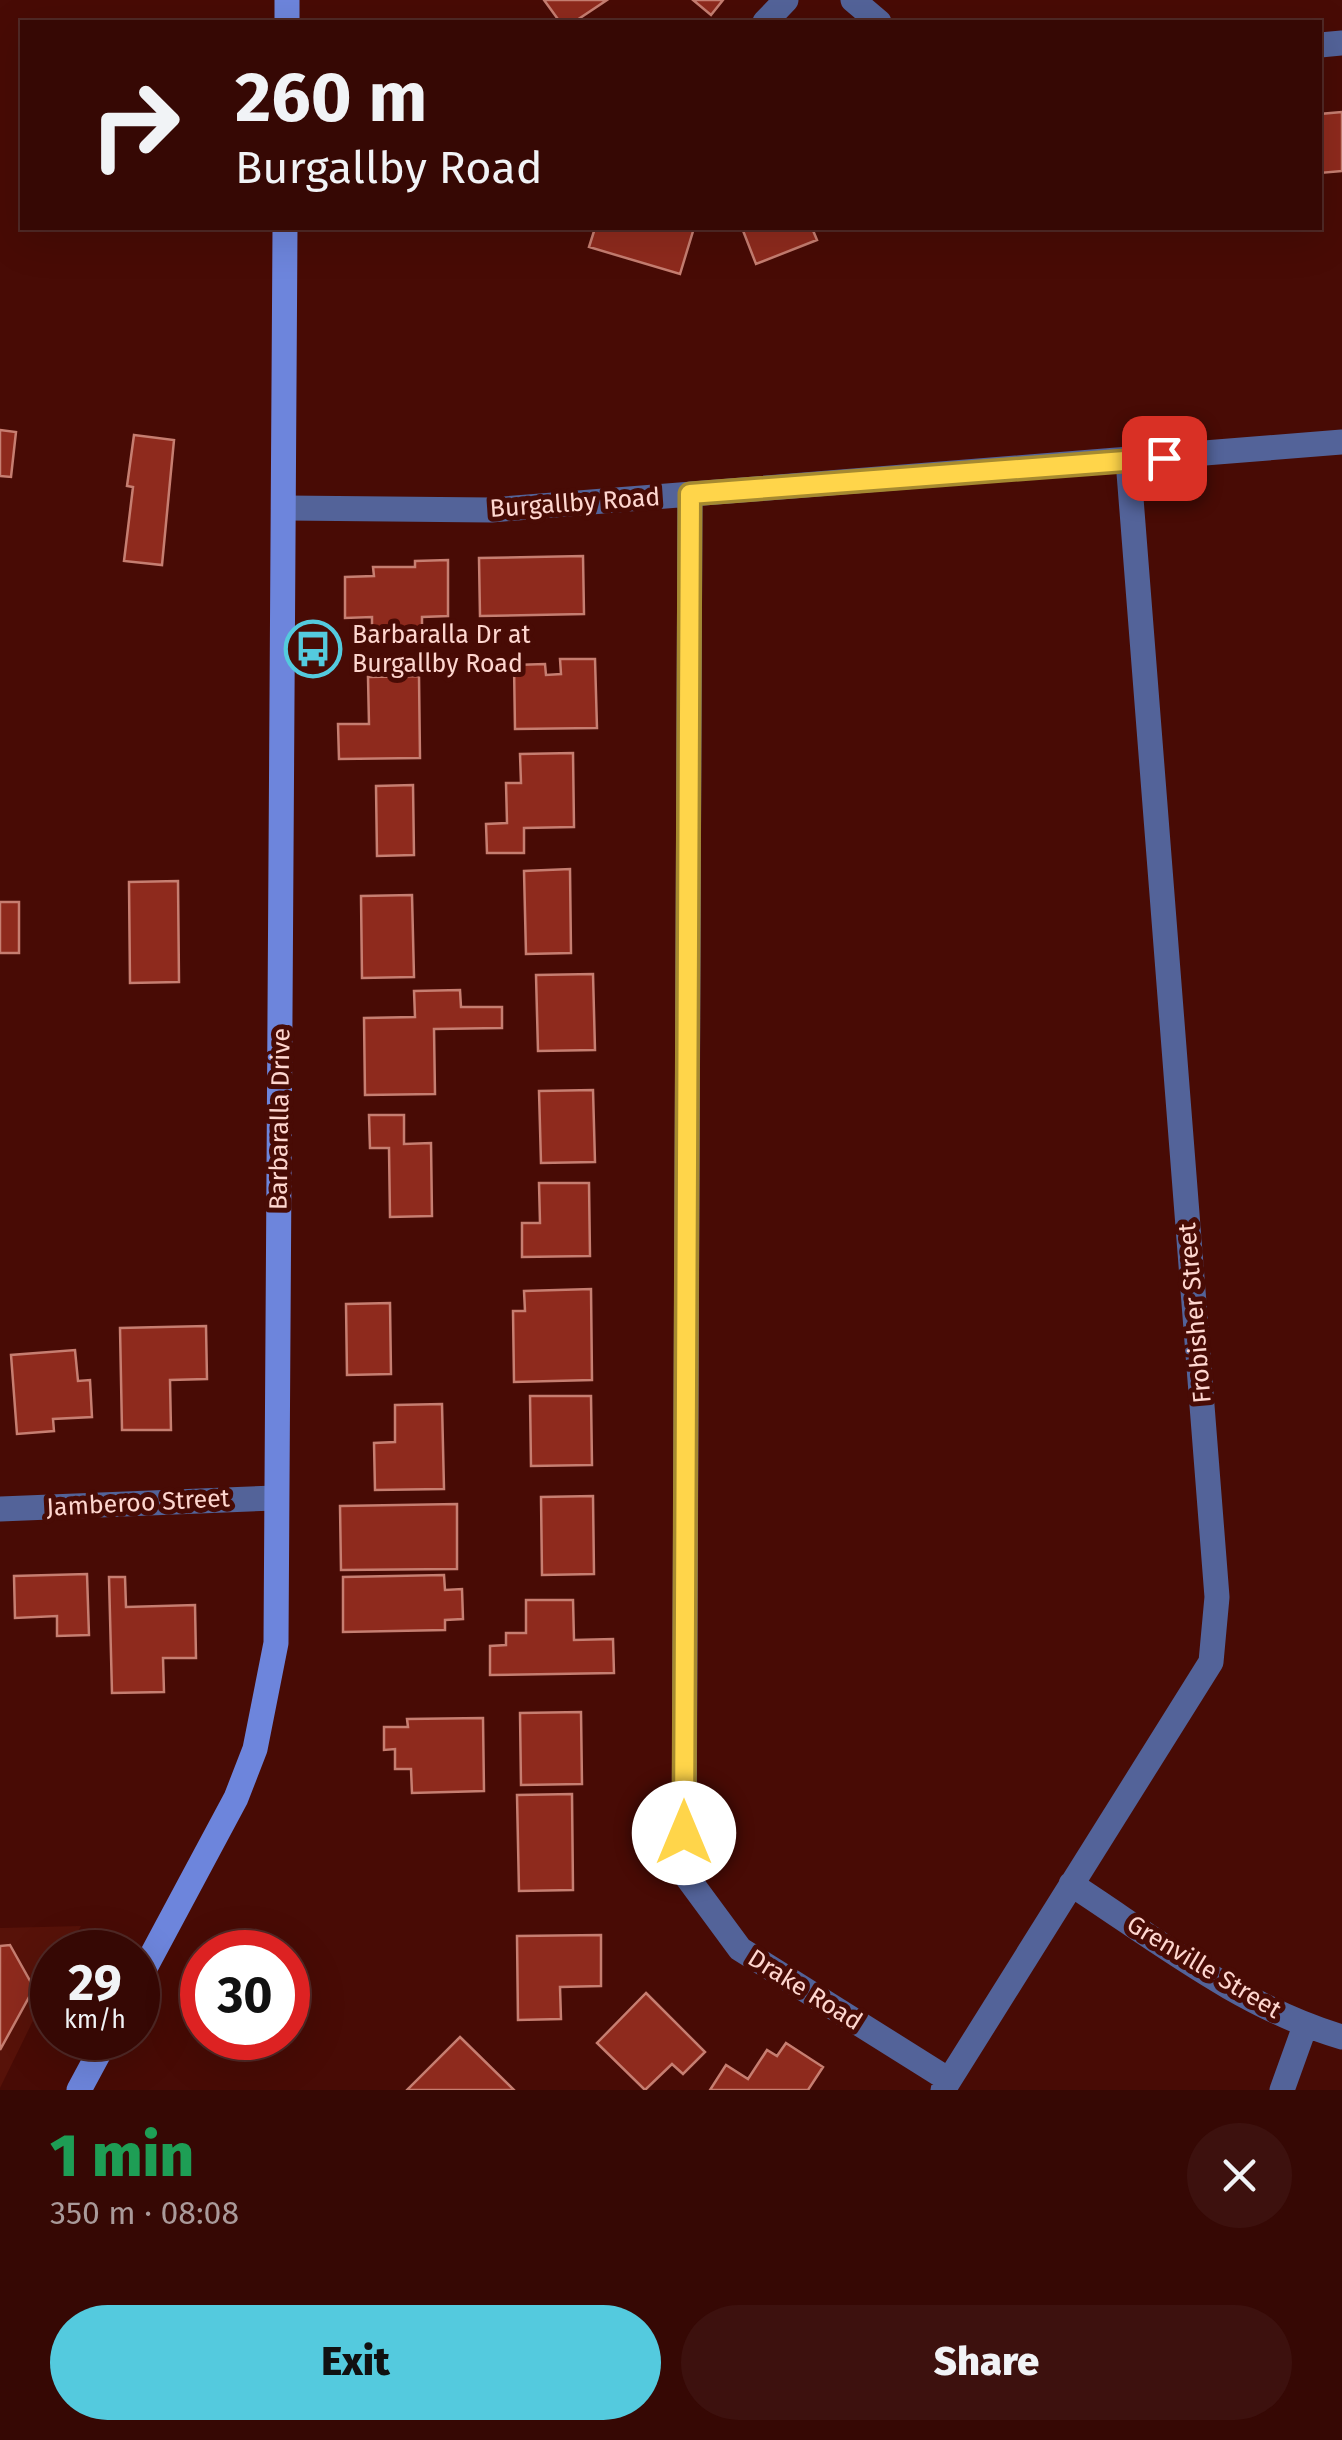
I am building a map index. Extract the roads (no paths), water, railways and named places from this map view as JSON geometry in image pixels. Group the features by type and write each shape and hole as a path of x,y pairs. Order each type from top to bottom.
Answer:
{"street":[{"path":"767,20 786,0"},
{"path":"852,0 877,20"},
{"name":"Barbaralla Drive","path":"160,1940 236,1798 255,1748 276,1643 285,230"},
{"name":"Burgallby Road","path":"286,508 491,510 1342,442"},
{"name":"Frobisher Street","path":"946,2085 1212,1662 1218,1597 1128,460"},
{"name":"Drake Road","path":"690,494 684,1872 740,1949 946,2085"},
{"name":"Jamberoo Street","path":"0,1509 276,1498"},
{"name":"Grenville Street","path":"1072,1884 1243,1995 1305,2026 1342,2037"},
{"path":"1282,2090 1305,2026"},
{"path":"79,2090 95,2060"}],"place":[{"name":"Barbaralla Dr at Burgallby Road","path":"313,649"}]}
